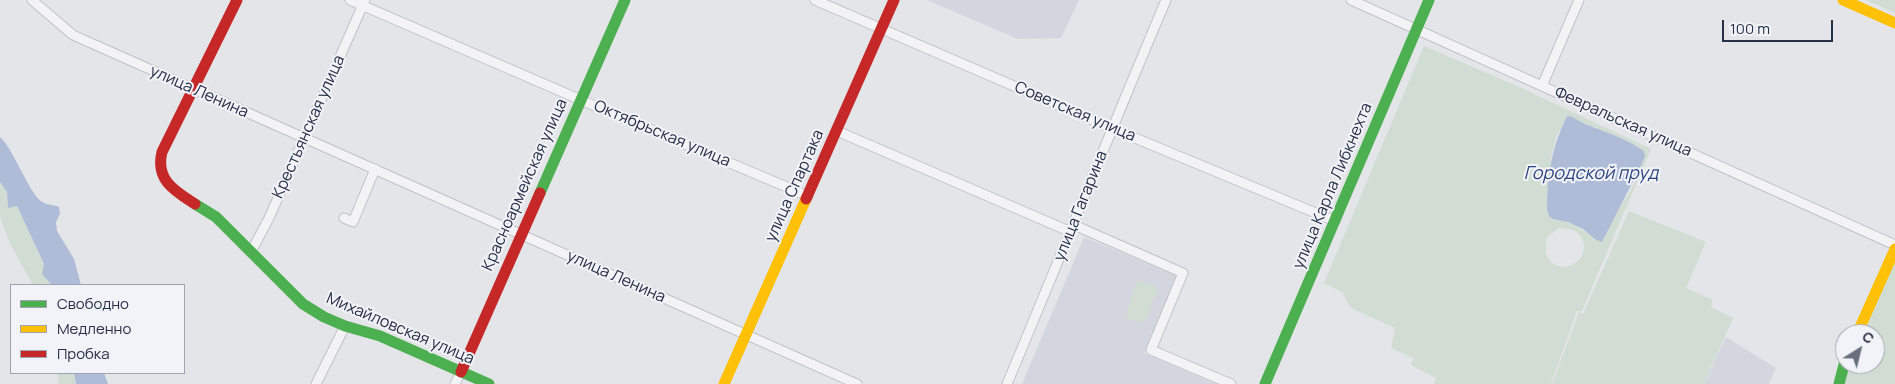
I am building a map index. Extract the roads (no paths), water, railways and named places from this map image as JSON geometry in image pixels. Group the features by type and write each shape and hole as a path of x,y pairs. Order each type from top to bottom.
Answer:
{"street":[{"name":"улица Ленина","path":"32,0 73,35 857,384"},
{"name":"Михайловская улица","path":"237,0 162,152 160,160 161,169 166,181 173,190 216,217 303,304 324,317 344,326 380,336 489,384"},
{"name":"Октябрьская улица","path":"350,0 363,3 581,100 808,196"},
{"name":"Красноармейская улица","path":"455,384 625,0"},
{"name":"Советская улица","path":"815,0 1111,128 1336,221"},
{"name":"улица Спартака","path":"724,384 894,0"},
{"name":"улица Гагарина","path":"1007,384 1072,228 1111,128 1166,0"},
{"name":"Февральская улица","path":"1351,0 1895,245"},
{"name":"улица Карла Либкнехта","path":"1266,384 1429,0"},
{"path":"1542,86 1578,0"},
{"path":"1843,0 1895,23"},
{"name":"Крестьянская улица","path":"251,252 269,218 363,3"},
{"path":"837,131 1182,273 1151,350 1231,384"},
{"path":"344,218 353,222 375,169"},
{"path":"1861,324 1895,249"},
{"path":"316,384 344,326"}],"water":[{"name":"Городской пруд","path":"1567,116 1623,139 1644,151 1645,156 1641,166 1602,242 1596,240 1583,229 1568,222 1553,219 1549,216 1547,209 1551,161"},
{"path":"0,137 11,152 33,192 46,204 59,207 60,214 56,222 57,231 74,259 81,284 51,284 42,274 44,264 17,206 8,208 7,192 0,182"},
{"path":"74,374 104,374 108,384 76,384"}]}
